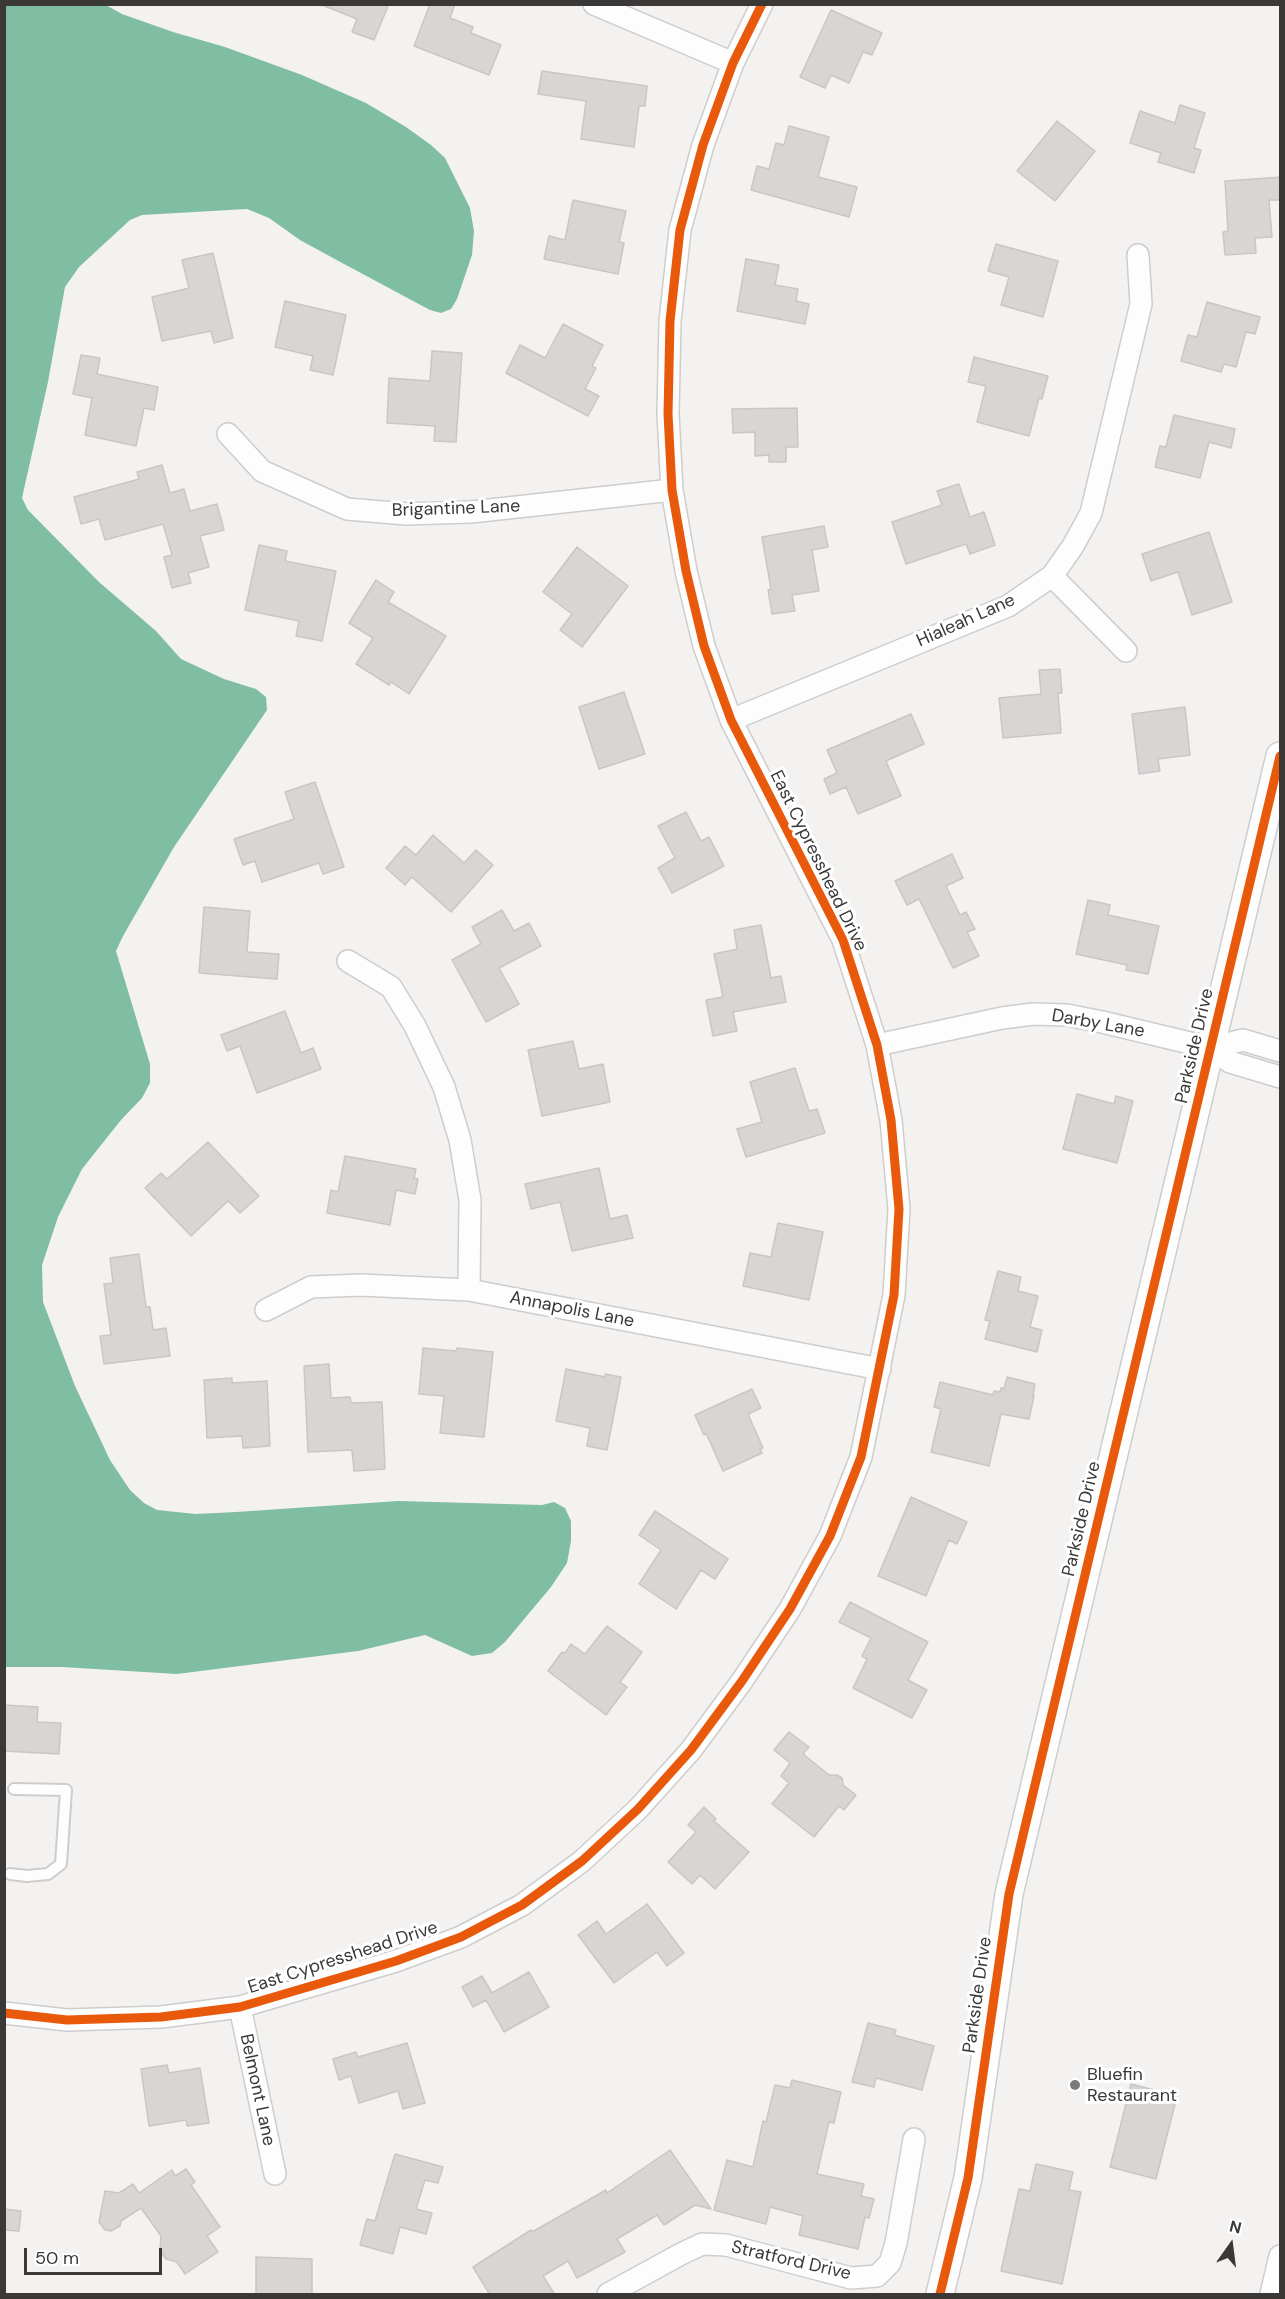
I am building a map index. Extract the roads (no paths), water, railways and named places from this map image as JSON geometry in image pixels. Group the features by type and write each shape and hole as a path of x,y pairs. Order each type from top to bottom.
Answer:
{"street":[{"path":"594,4 733,63"},
{"name":"East Cypresshead Drive","path":"4,2013 79,2019 160,2017 240,2007 396,1961 461,1937 522,1905 582,1861 639,1809 691,1750 742,1681 790,1609 830,1536 861,1458 894,1295 899,1209 891,1119 877,1045 843,940 731,720 704,646 686,571 672,490 668,414 670,321 680,230 703,145 733,63 762,4"},
{"name":"Hialeah Lane","path":"731,720 1008,606 1052,576 1073,546 1090,513 1141,304 1138,255"},
{"name":"Brigantine Lane","path":"228,434 262,471 347,509 406,514 471,512 672,490"},
{"path":"1052,576 1126,651"},
{"name":"Parkside Drive","path":"940,2295 968,2178 1010,1894 1281,756"},
{"path":"348,961 391,987 415,1026 444,1087 460,1140 470,1200 469,1290"},
{"name":"Darby Lane","path":"877,1045 1002,1018 1033,1014 1067,1015 1211,1048"},
{"path":"1211,1048 1243,1040 1281,1051"},
{"path":"1211,1048 1230,1062 1281,1077"},
{"name":"Annapolis Lane","path":"266,1310 311,1287 361,1285 469,1290 880,1368"},
{"name":"Belmont Lane","path":"240,2007 275,2174"},
{"name":"Stratford Drive","path":"608,2295 702,2244 726,2246 851,2278 877,2276 890,2263 896,2243 914,2139"},
{"path":"1271,2295 1281,2256"}],"lane":[{"path":"10,1874 27,1876 48,1874 61,1864 66,1790 14,1789"}],"place":[{"name":"Bluefin Restaurant","path":"1075,2085"}]}
